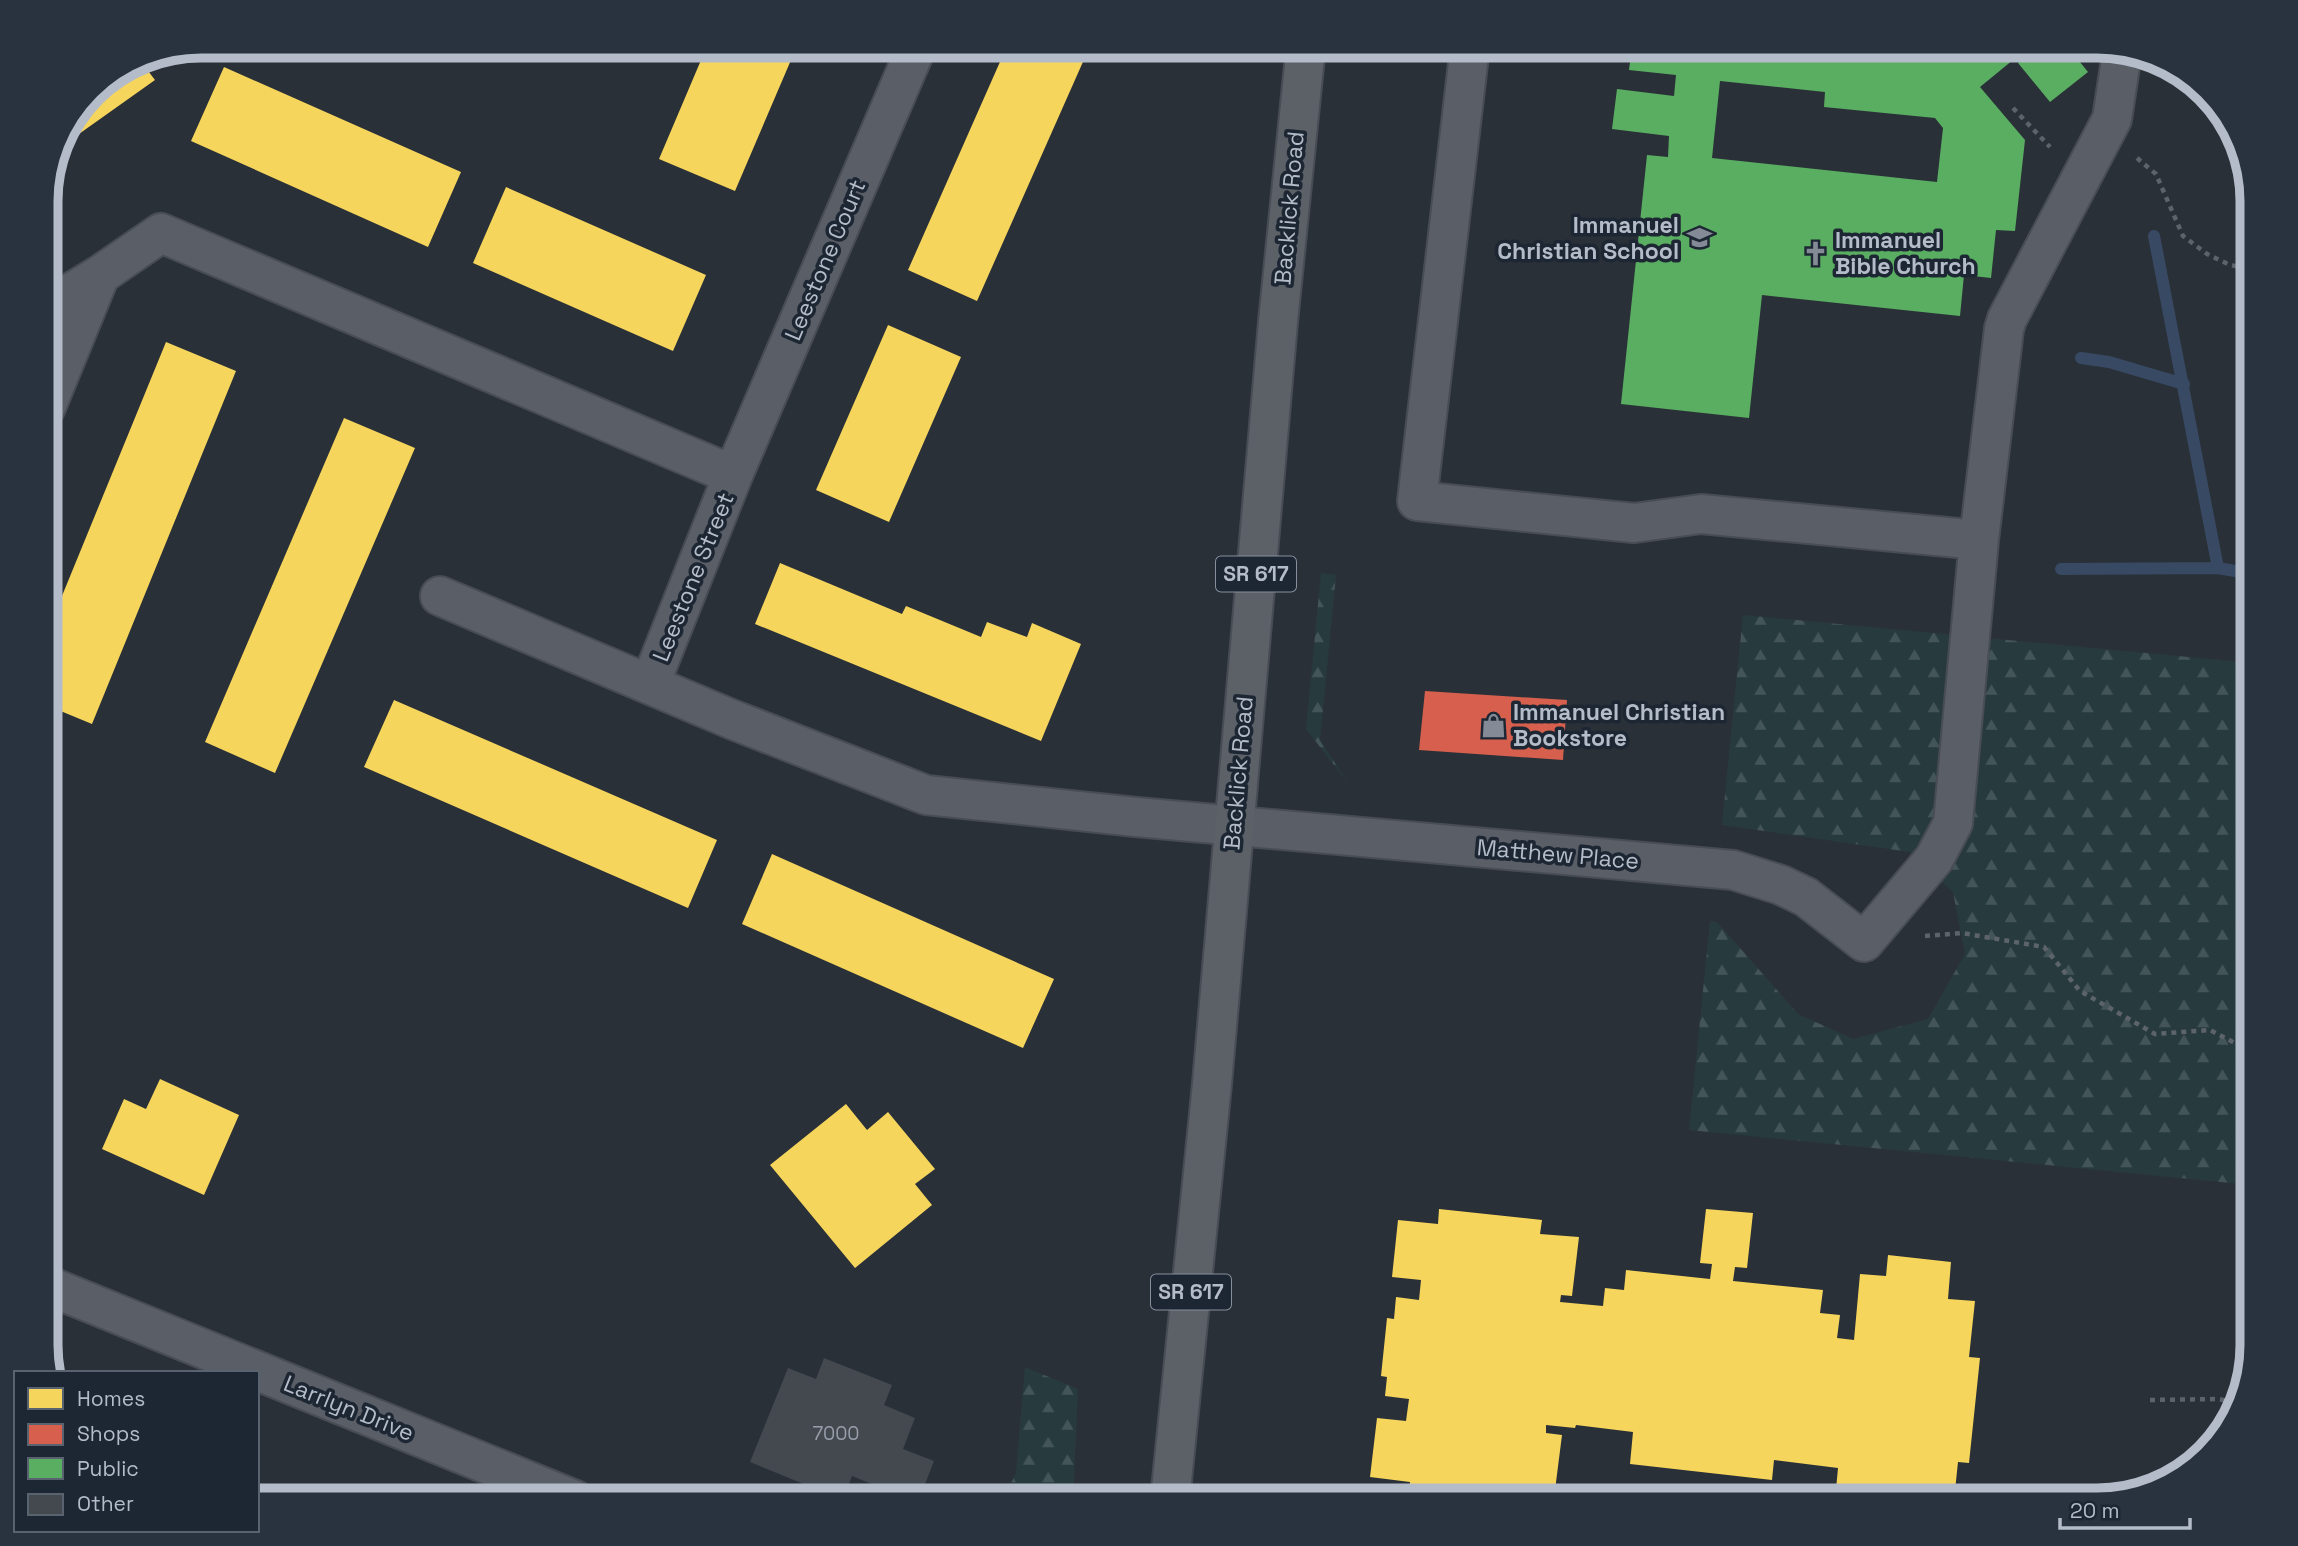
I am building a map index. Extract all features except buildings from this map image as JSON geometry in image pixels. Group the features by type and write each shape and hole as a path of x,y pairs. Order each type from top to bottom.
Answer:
{"main road":[{"name":"Backlick Road","path":"1171,1488 1210,1098 1293,159 1305,58"}],"street":[{"name":"Leestone Court","path":"733,475 913,58"},
{"path":"1469,58 1417,501 1634,523 1701,514 1979,540"},
{"path":"1864,942 1934,859 1953,824 1979,540 2007,319 2112,118 2121,60"},
{"name":"Leestone Street","path":"58,301 161,233 733,475 650,684 731,719 926,795 1233,825"},
{"path":"58,378 100,275"},
{"path":"440,596 650,684"},
{"name":"Matthew Place","path":"1233,825 1734,870 1781,885 1806,897 1864,942"},
{"name":"Larrlyn Drive","path":"58,1290 258,1371"},
{"name":"Larrlyn Drive","path":"259,1372 545,1488"}],"path":[{"path":"2103,136 2129,150 2156,174 2183,236 2207,254 2240,267"},
{"path":"1864,942 1962,933 2044,947 2080,991 2155,1034 2210,1030 2240,1046"},
{"path":"2150,1400 2219,1399 2228,1401"}],"green space":[{"path":"1321,573 1336,575 1320,740 1348,783 1306,729"},
{"path":"1743,615 2240,662 2240,1184 1689,1130 1710,921 1717,922 1798,1014 1853,1039 1928,1019 1965,954 1953,892 1910,852 1722,825"},
{"path":"1025,1367 1078,1389 1074,1488 1009,1488 1016,1473"}],"waterway":[{"path":"2154,236 2218,568"},
{"path":"2081,358 2109,362 2184,384"},
{"path":"2061,569 2218,568 2240,572"}],"place":[{"name":"Immanuel Christian School","path":"1699,238"},
{"name":"Immanuel Bible Church","path":"1815,253"},
{"name":"Immanuel Christian Bookstore","path":"1493,725"}]}
